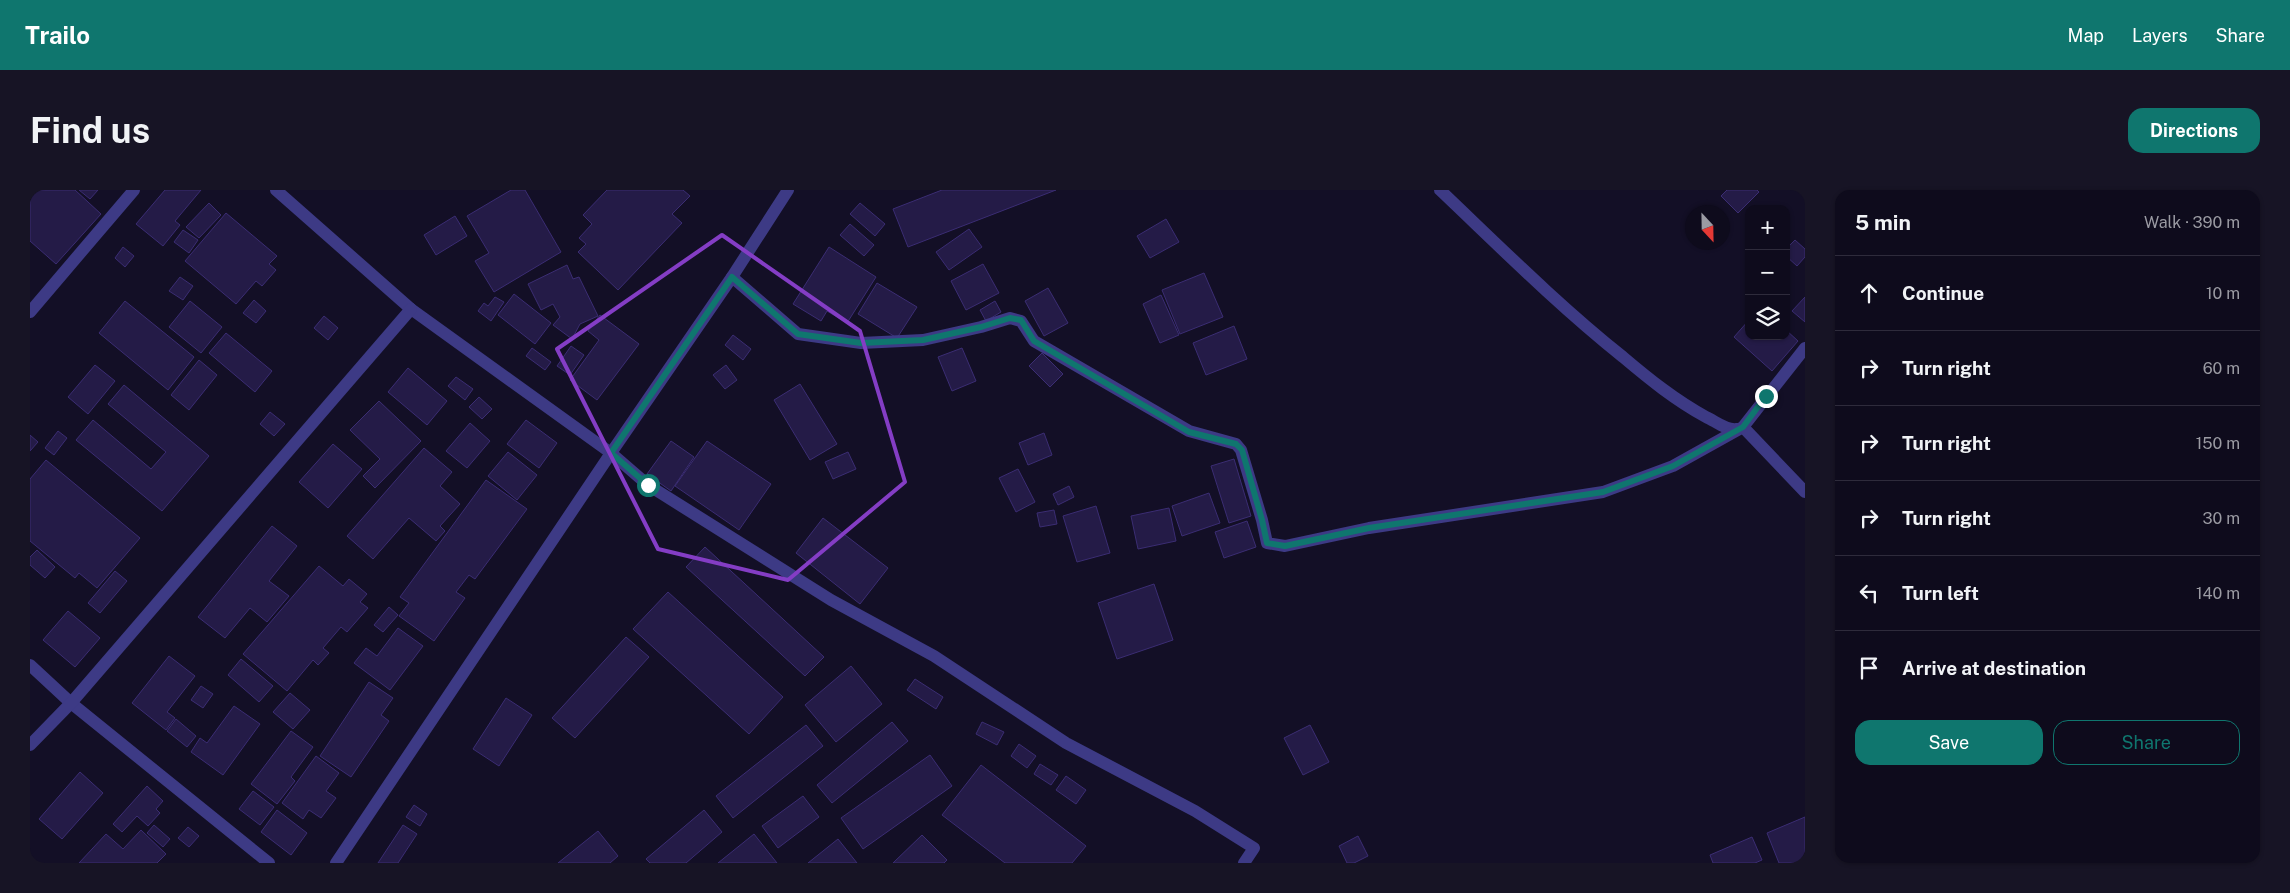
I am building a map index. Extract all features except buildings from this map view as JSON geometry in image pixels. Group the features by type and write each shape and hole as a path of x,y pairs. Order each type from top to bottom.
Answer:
{"street":[{"path":"30,312 134,190"},
{"path":"276,190 411,309 611,453 648,485 831,600 934,656 1066,743 1195,811 1254,848 1244,863"},
{"path":"336,863 611,453 732,277 788,190"},
{"path":"1440,190 1584,326 1683,405 1721,425 1733,429 1740,428"},
{"path":"732,277 798,334 861,343 923,340 981,327 1010,318 1021,320 1034,341 1189,432 1236,444 1242,450 1267,543 1285,546 1369,528 1603,492 1673,466 1740,428 1805,348"},
{"path":"30,745 71,703 411,309"},
{"path":"1740,428 1805,492"},
{"path":"30,665 71,703 269,863"}],"highlighted area":[{"path":"722,235 860,331 905,482 788,580 658,549 557,349"}],"route":[{"path":"648,485 611,453 732,277 798,334 861,343 923,340 981,327 1010,318 1021,320 1034,341 1100,381 1189,432 1236,444 1242,450 1267,543 1285,546 1369,528 1603,492 1673,466 1743,427 1766,396"}]}
